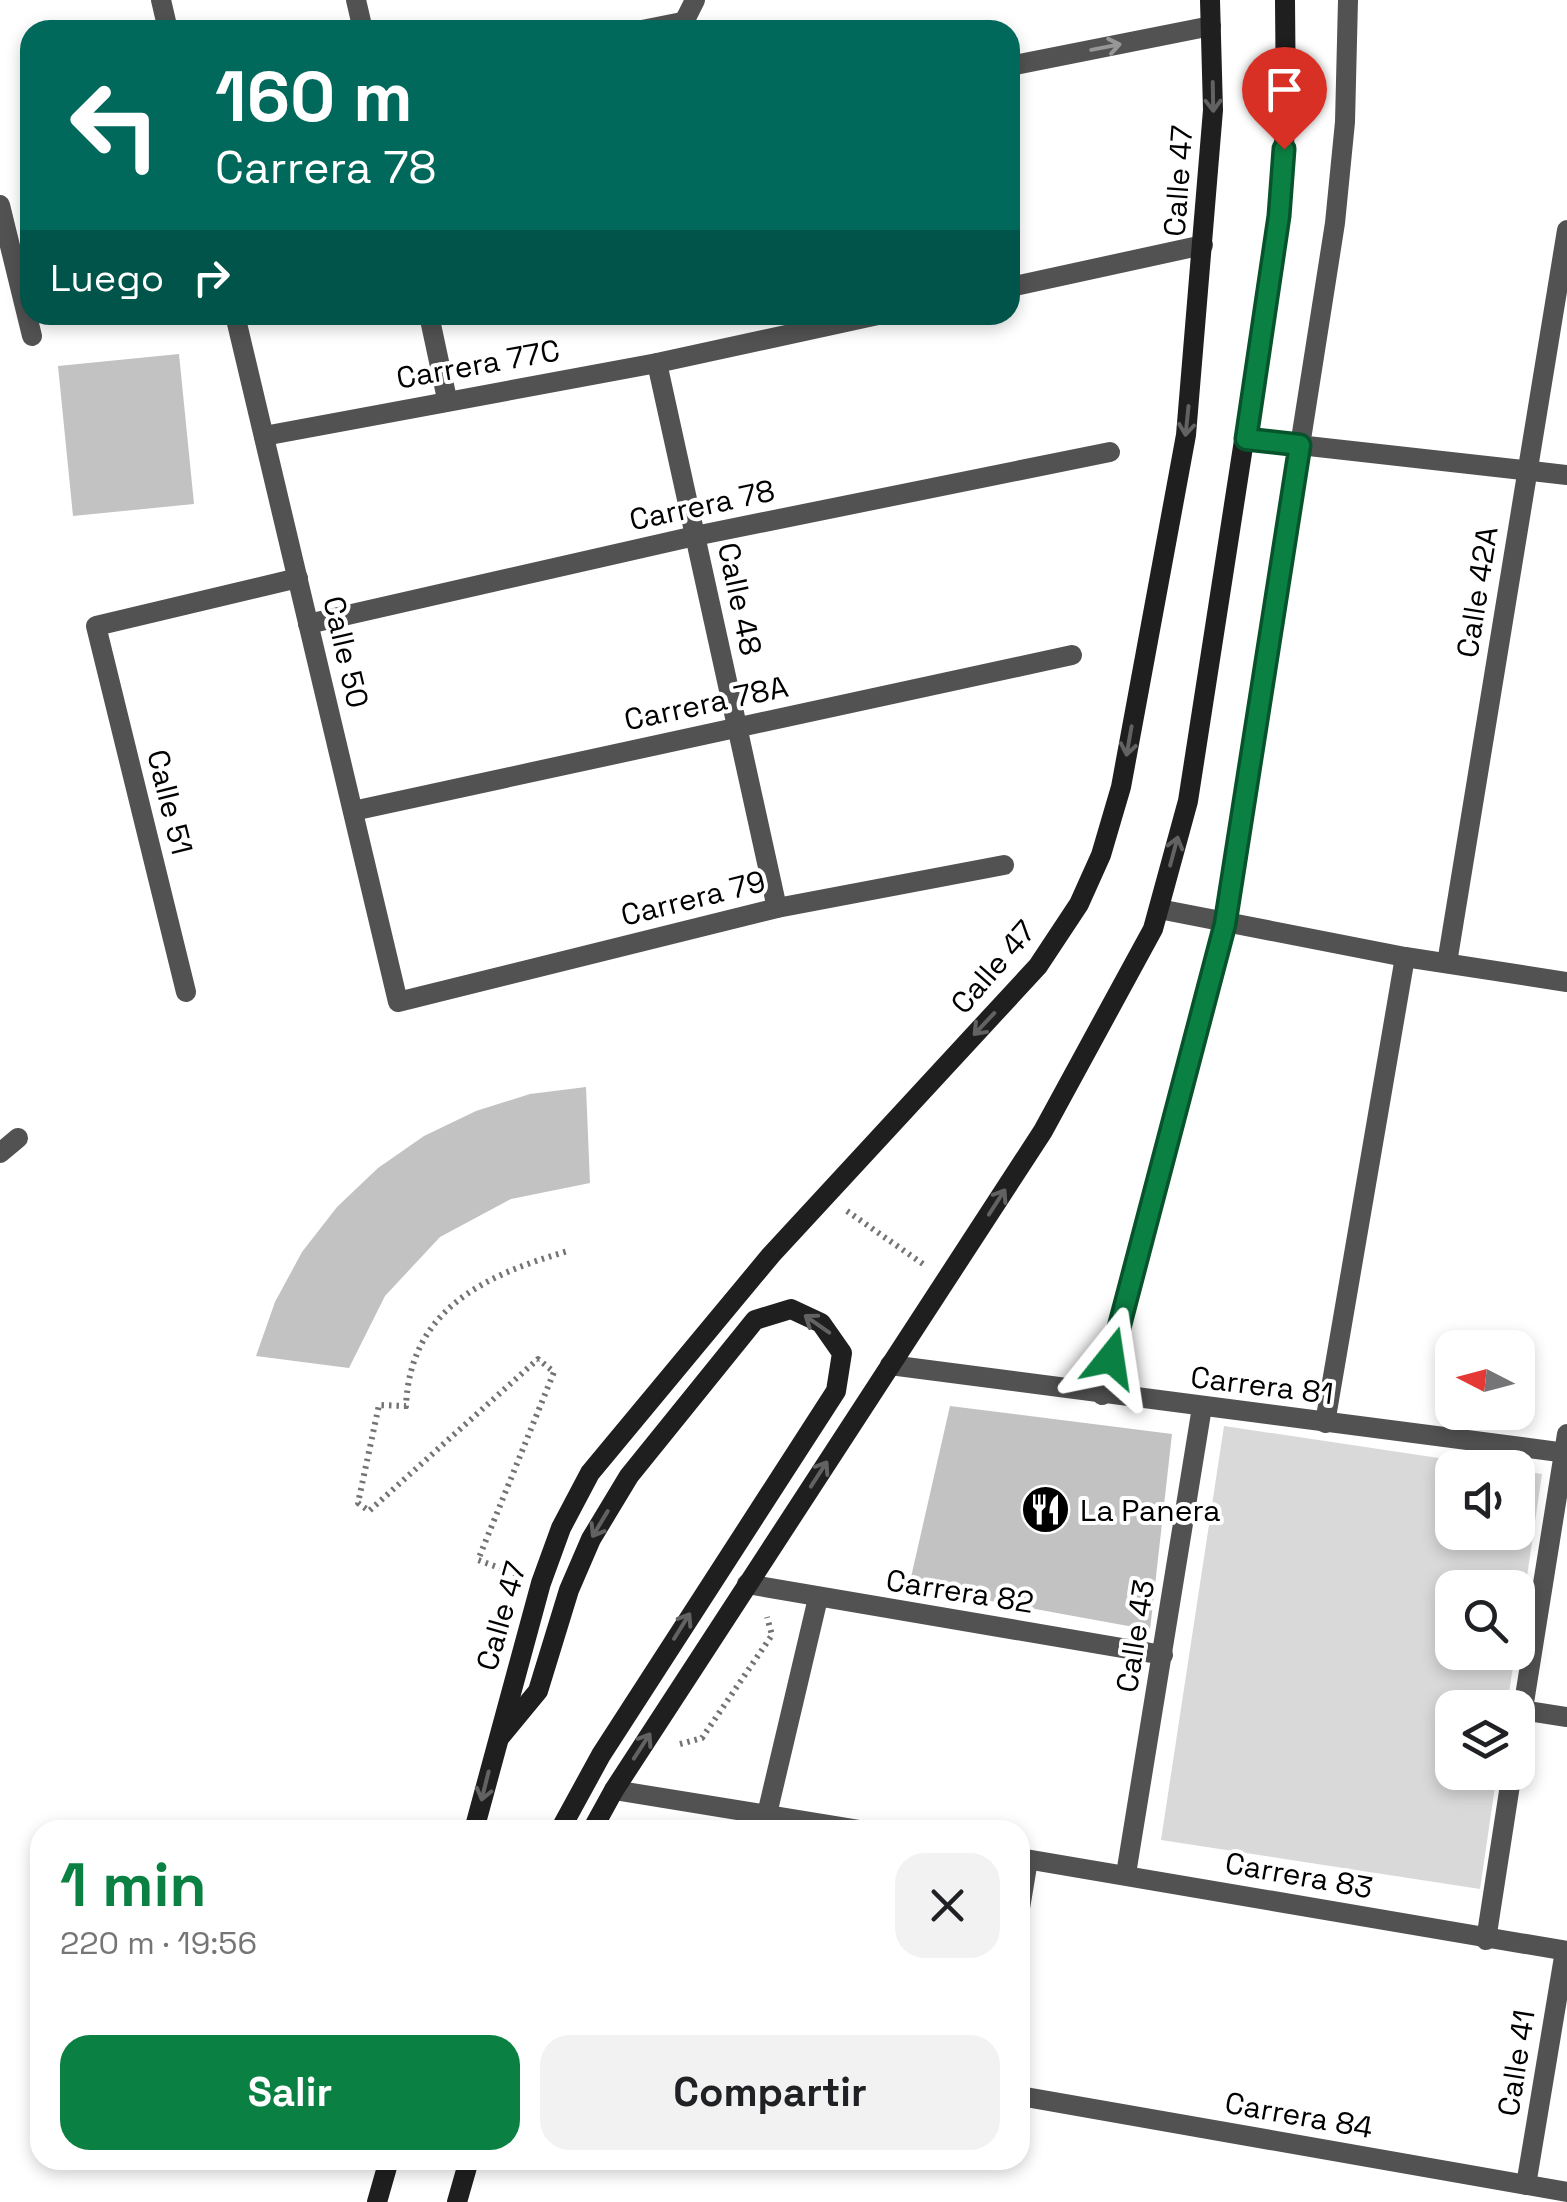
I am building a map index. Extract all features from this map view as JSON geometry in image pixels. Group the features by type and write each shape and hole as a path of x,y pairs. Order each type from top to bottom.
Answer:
{"main road":[{"name":"Calle 47","path":"476,1820 540,1582 560,1528 590,1474 825,1196 1038,966 1066,928 1101,855 1121,786 1186,435 1214,110 1210,0"},
{"path":"598,1820 1043,1131 1152,929 1188,801 1279,216 1286,116 1286,0"},
{"path":"496,1742 538,1692 569,1590 591,1539 629,1476 755,1320 791,1308 821,1323 842,1353 836,1391 600,1755 565,1820"},
{"path":"377,2202 386,2170"},
{"path":"458,2202 466,2170"}],"street":[{"path":"1102,1395 1225,924 1335,223 1345,122 1348,0"},
{"path":"1020,64 1212,26"},
{"path":"0,205 20,287"},
{"name":"Calle 42A","path":"1447,963 1567,230"},
{"path":"1020,284 1203,245"},
{"path":"29,325 32,336"},
{"name":"Calle 50","path":"238,325 398,1002"},
{"path":"430,325 448,399"},
{"name":"Carrera 77C","path":"264,436 831,325"},
{"name":"Calle 48","path":"657,362 777,908"},
{"path":"1246,439 1567,475"},
{"name":"Carrera 78","path":"308,624 695,536 1110,452"},
{"name":"Calle 51","path":"186,992 96,626 298,578"},
{"name":"Carrera 78A","path":"352,811 1072,655"},
{"name":"Carrera 79","path":"398,1002 777,908 1004,865"},
{"path":"1158,909 1567,982"},
{"path":"1324,1423 1405,956"},
{"path":"0,1153 18,1138"},
{"name":"Carrera 81","path":"890,1366 1324,1423 1566,1446"},
{"name":"Calle 43","path":"1126,1874 1202,1407"},
{"path":"1525,1690 1566,1446"},
{"name":"Carrera 82","path":"747,1584 1164,1655"},
{"path":"767,1814 818,1598"},
{"path":"1535,1712 1567,1717"},
{"path":"614,1790 802,1820"},
{"path":"1486,1940 1509,1790"},
{"name":"Carrera 83","path":"1030,1860 1566,1951"},
{"name":"Calle 41","path":"1526,2185 1566,1951"},
{"name":"Carrera 84","path":"1030,2098 1567,2192"}],"path":[{"path":"825,1196 946,1280"},
{"path":"540,1582 478,1560 554,1372 538,1359 369,1511 358,1503 378,1405 406,1406 407,1376 418,1344 486,1280 568,1251"},
{"path":"675,1751 683,1740 702,1738 772,1635 766,1611 777,1590"}],"shaded area":[{"path":"1224,1426 1435,1457 1435,1550 1531,1550 1528,1570 1435,1570 1435,1670 1512,1670 1510,1690 1435,1690 1435,1790 1495,1790 1480,1889 1161,1840"},
{"path":"1535,1473 1542,1474 1535,1522"}],"building":[{"path":"179,354 194,504 73,516 58,366"},
{"path":"586,1087 590,1183 511,1199 440,1237 385,1296 349,1368 256,1356 275,1302 302,1252 337,1207 378,1168 424,1136 476,1111 530,1094"},
{"name":"La Panera","path":"950,1406 1172,1434 1150,1630 909,1586"}],"place":[{"name":"La Panera","path":"1045,1510"}],"route":[{"path":"1111,1358 1225,924 1300,445 1246,439 1279,216 1284,149"}]}
